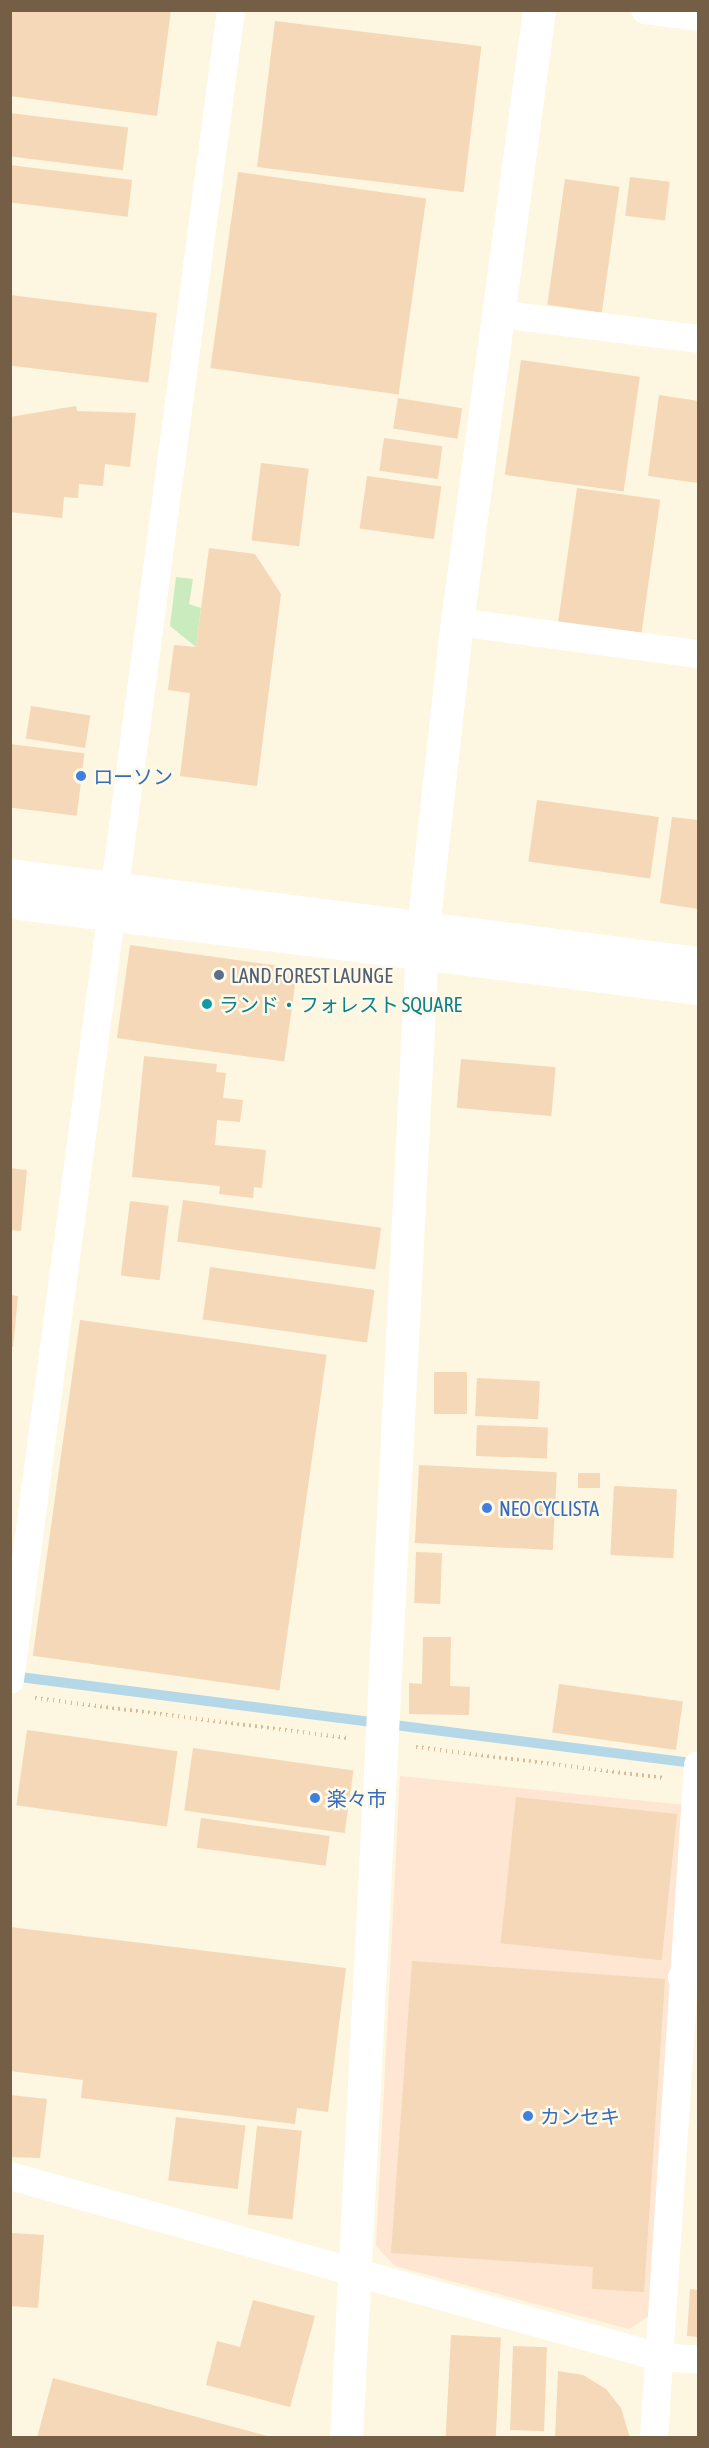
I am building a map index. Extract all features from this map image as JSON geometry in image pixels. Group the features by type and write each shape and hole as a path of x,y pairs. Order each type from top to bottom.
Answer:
{"street":[{"path":"10,1680 111,901 231,10"},
{"path":"346,2438 422,941 456,622 539,10"},
{"path":"645,10 699,17"},
{"path":"498,314 699,339"},
{"path":"456,622 699,654"},
{"path":"10,875 111,901 422,941 699,988"},
{"path":"10,902 111,901"},
{"path":"422,941 699,963"},
{"path":"654,2438 691,1977 699,1765"},
{"path":"10,2176 354,2270 659,2357 699,2360"}],"shaded area":[{"path":"400,1776 685,1805 649,2316 629,2329 395,2266 376,2246"}],"green space":[{"path":"176,577 193,579 189,604 201,608 196,647 170,626"}],"building":[{"path":"10,10 171,10 157,116 10,96"},
{"path":"275,21 481,46 464,192 257,167"},
{"path":"10,113 128,128 123,170 10,156"},
{"path":"10,165 132,180 128,217 10,202"},
{"path":"238,172 426,198 399,395 210,368"},
{"path":"630,177 670,182 665,221 625,216"},
{"path":"565,179 619,187 602,312 547,305"},
{"path":"10,295 157,313 148,383 10,366"},
{"path":"521,360 640,377 624,492 505,475"},
{"path":"659,395 698,401 698,483 648,476"},
{"path":"398,398 462,408 457,439 393,429"},
{"path":"76,406 77,411 136,413 130,467 105,464 103,486 79,484 78,498 64,497 62,518 10,512 10,417"},
{"path":"384,438 442,446 438,479 379,471"},
{"path":"261,463 309,469 299,546 251,540"},
{"path":"367,476 441,486 434,539 360,528"},
{"path":"577,488 660,500 641,633 558,622"},
{"path":"209,548 255,554 281,594 257,786 180,776 190,693 168,690 174,645 196,647"},
{"path":"31,706 90,715 85,748 26,739"},
{"path":"10,744 84,753 77,816 10,807"},
{"path":"537,800 659,817 650,879 528,861"},
{"path":"672,817 698,820 698,909 660,903"},
{"name":"ランド・フォレスト SQUARE","path":"130,945 297,969 284,1062 117,1038"},
{"path":"144,1056 217,1064 216,1072 226,1073 223,1098 243,1100 240,1122 217,1120 215,1145 266,1150 262,1188 254,1187 253,1198 219,1194 220,1186 132,1177"},
{"path":"461,1059 556,1067 551,1116 457,1108"},
{"path":"10,1168 27,1170 21,1231 10,1230"},
{"path":"183,1200 381,1228 375,1269 177,1242"},
{"path":"130,1201 169,1206 160,1280 121,1275"},
{"path":"210,1267 374,1290 367,1343 203,1319"},
{"path":"10,1295 18,1296 13,1347 10,1347"},
{"path":"80,1320 327,1355 279,1690 33,1656"},
{"path":"434,1372 467,1372 467,1414 434,1414"},
{"path":"477,1378 540,1381 538,1419 475,1416"},
{"path":"477,1425 548,1427 547,1458 476,1456"},
{"name":"NEO CYCLISTA","path":"419,1465 557,1472 553,1550 415,1543"},
{"path":"578,1473 600,1473 600,1488 578,1488"},
{"path":"614,1486 677,1489 673,1558 610,1555"},
{"path":"416,1552 442,1553 440,1604 414,1603"},
{"path":"423,1637 451,1637 450,1686 470,1687 469,1715 409,1714 409,1683 422,1684"},
{"path":"559,1684 683,1701 676,1750 552,1733"},
{"path":"27,1730 178,1751 167,1826 16,1805"},
{"path":"193,1748 353,1771 345,1833 184,1810"},
{"path":"516,1797 677,1814 662,1960 501,1943"},
{"path":"201,1818 330,1836 326,1866 197,1848"},
{"path":"10,1927 346,1968 328,2112 297,2108 295,2124 81,2098 83,2080 10,2071"},
{"name":"カンセキ","path":"412,1961 665,1979 644,2292 592,2289 593,2267 391,2253"},
{"path":"10,2095 47,2099 40,2158 10,2157"},
{"path":"176,2117 245,2126 238,2189 168,2181"},
{"path":"257,2126 302,2131 292,2219 248,2215"},
{"path":"10,2233 44,2235 38,2308 10,2306"},
{"path":"690,2289 698,2290 698,2337 687,2336"},
{"path":"253,2300 315,2316 290,2407 206,2385 217,2341 240,2347"},
{"path":"451,2335 501,2338 496,2438 446,2438"},
{"path":"513,2346 547,2347 544,2431 510,2430"},
{"path":"558,2371 583,2375 606,2389 621,2408 630,2438 555,2438"},
{"path":"53,2378 271,2437 271,2438 37,2438"}],"waterway":[{"path":"12,1676 684,1762"}],"place":[{"name":"ローソン","path":"81,776"},
{"name":"LAND FOREST LAUNGE","path":"219,975"},
{"name":"ランド・フォレスト SQUARE","path":"207,1004"},
{"name":"NEO CYCLISTA","path":"487,1508"},
{"name":"楽々市","path":"315,1798"},
{"name":"カンセキ","path":"528,2116"}]}
